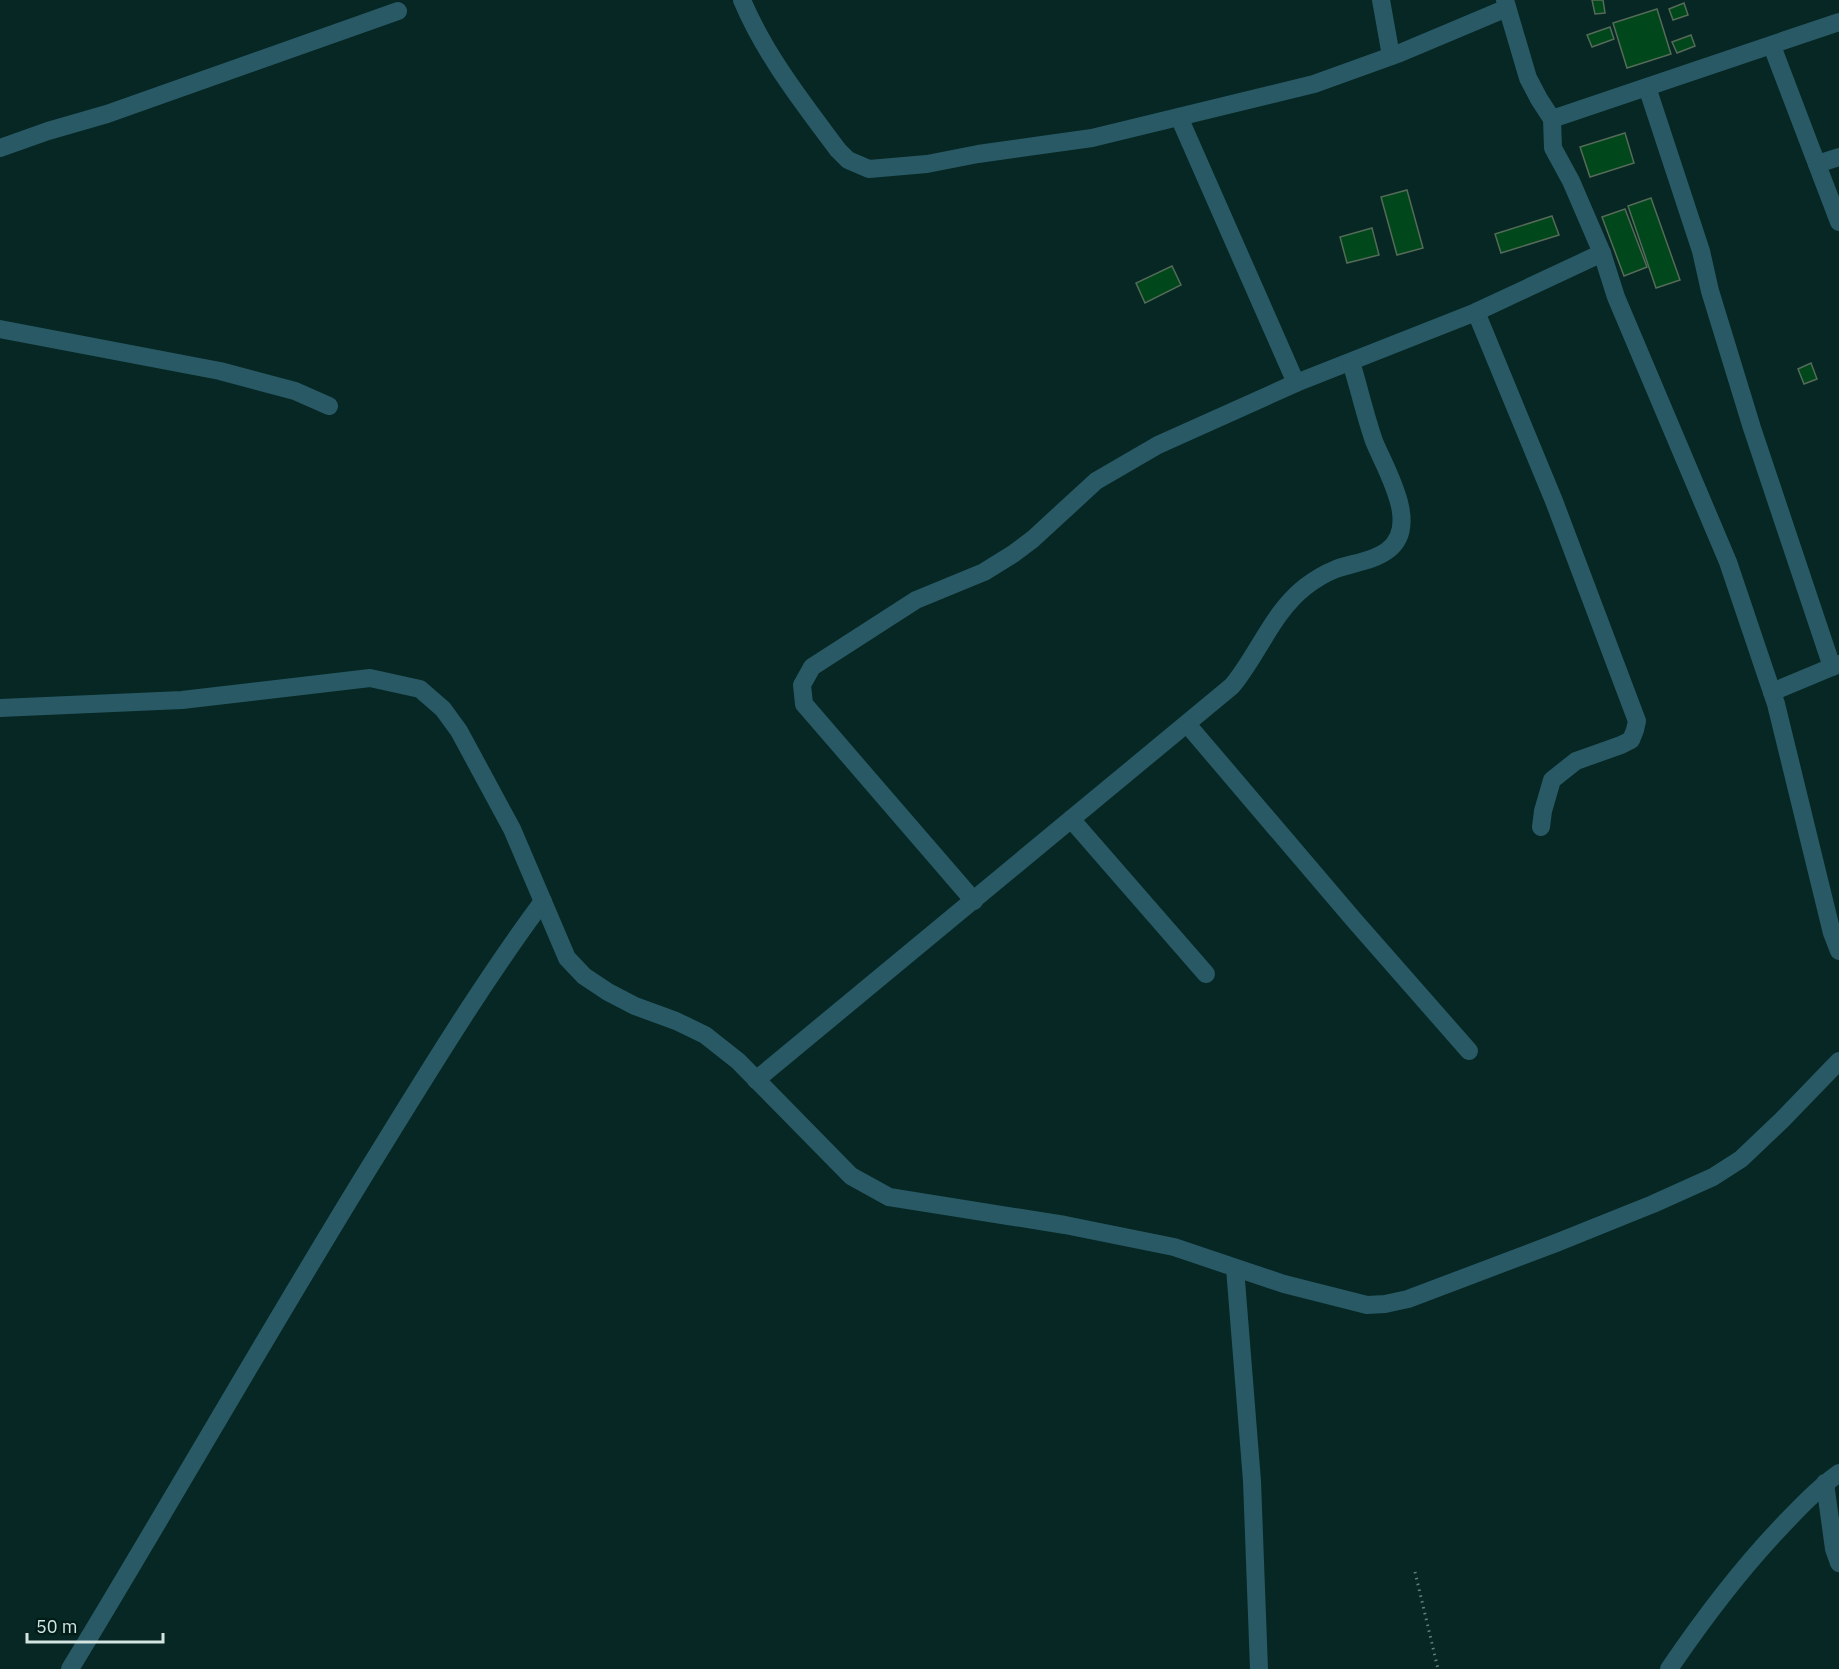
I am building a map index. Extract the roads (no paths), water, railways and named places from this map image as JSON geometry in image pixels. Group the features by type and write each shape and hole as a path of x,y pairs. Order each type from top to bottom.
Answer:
{"street":[{"path":"742,0 770,54 838,150 848,160 869,169 927,164 978,154 1092,138 1314,84 1391,57 1506,4 1528,78 1552,119 1553,148 1571,181 1602,253 1616,297 1728,562 1772,692 1832,933 1839,951"},
{"path":"1381,0 1391,57"},
{"path":"0,148 107,114 398,11"},
{"path":"1552,119 1839,22"},
{"path":"1772,46 1839,222"},
{"path":"1647,87 1701,251 1710,291 1752,428 1836,665 1772,692"},
{"path":"1179,117 1296,384"},
{"path":"1817,164 1839,157"},
{"path":"974,901 804,704 802,685 812,667 916,600 984,572 1013,554 1033,539 1096,481 1158,445 1296,384 1476,312 1602,253"},
{"path":"1476,312 1554,501 1637,721 1630,740 1576,761 1552,780 1541,827"},
{"path":"0,329 220,371 295,391 329,405"},
{"path":"756,1080 1233,686 1247,669 1261,640 1278,616 1304,588 1333,570 1379,555 1390,549 1402,521 1398,494 1374,441 1351,362"},
{"path":"2,703 182,700 370,678 420,689 443,709 459,731 512,829 567,958 584,975 608,992 635,1006 676,1021 705,1035 738,1061 851,1176 889,1197 1065,1225 1174,1247 1284,1284 1367,1305 1408,1299 1556,1243 1713,1177 1741,1159 1839,1061"},
{"path":"1187,724 1469,1051"},
{"path":"1071,819 1206,974"},
{"path":"70,1669 365,1174 501,959 543,901"},
{"path":"1235,1268 1252,1481 1259,1669"},
{"path":"1832,1478 1834,1549 1839,1563"},
{"path":"1669,1669 1726,1589 1776,1532 1832,1478"}]}
